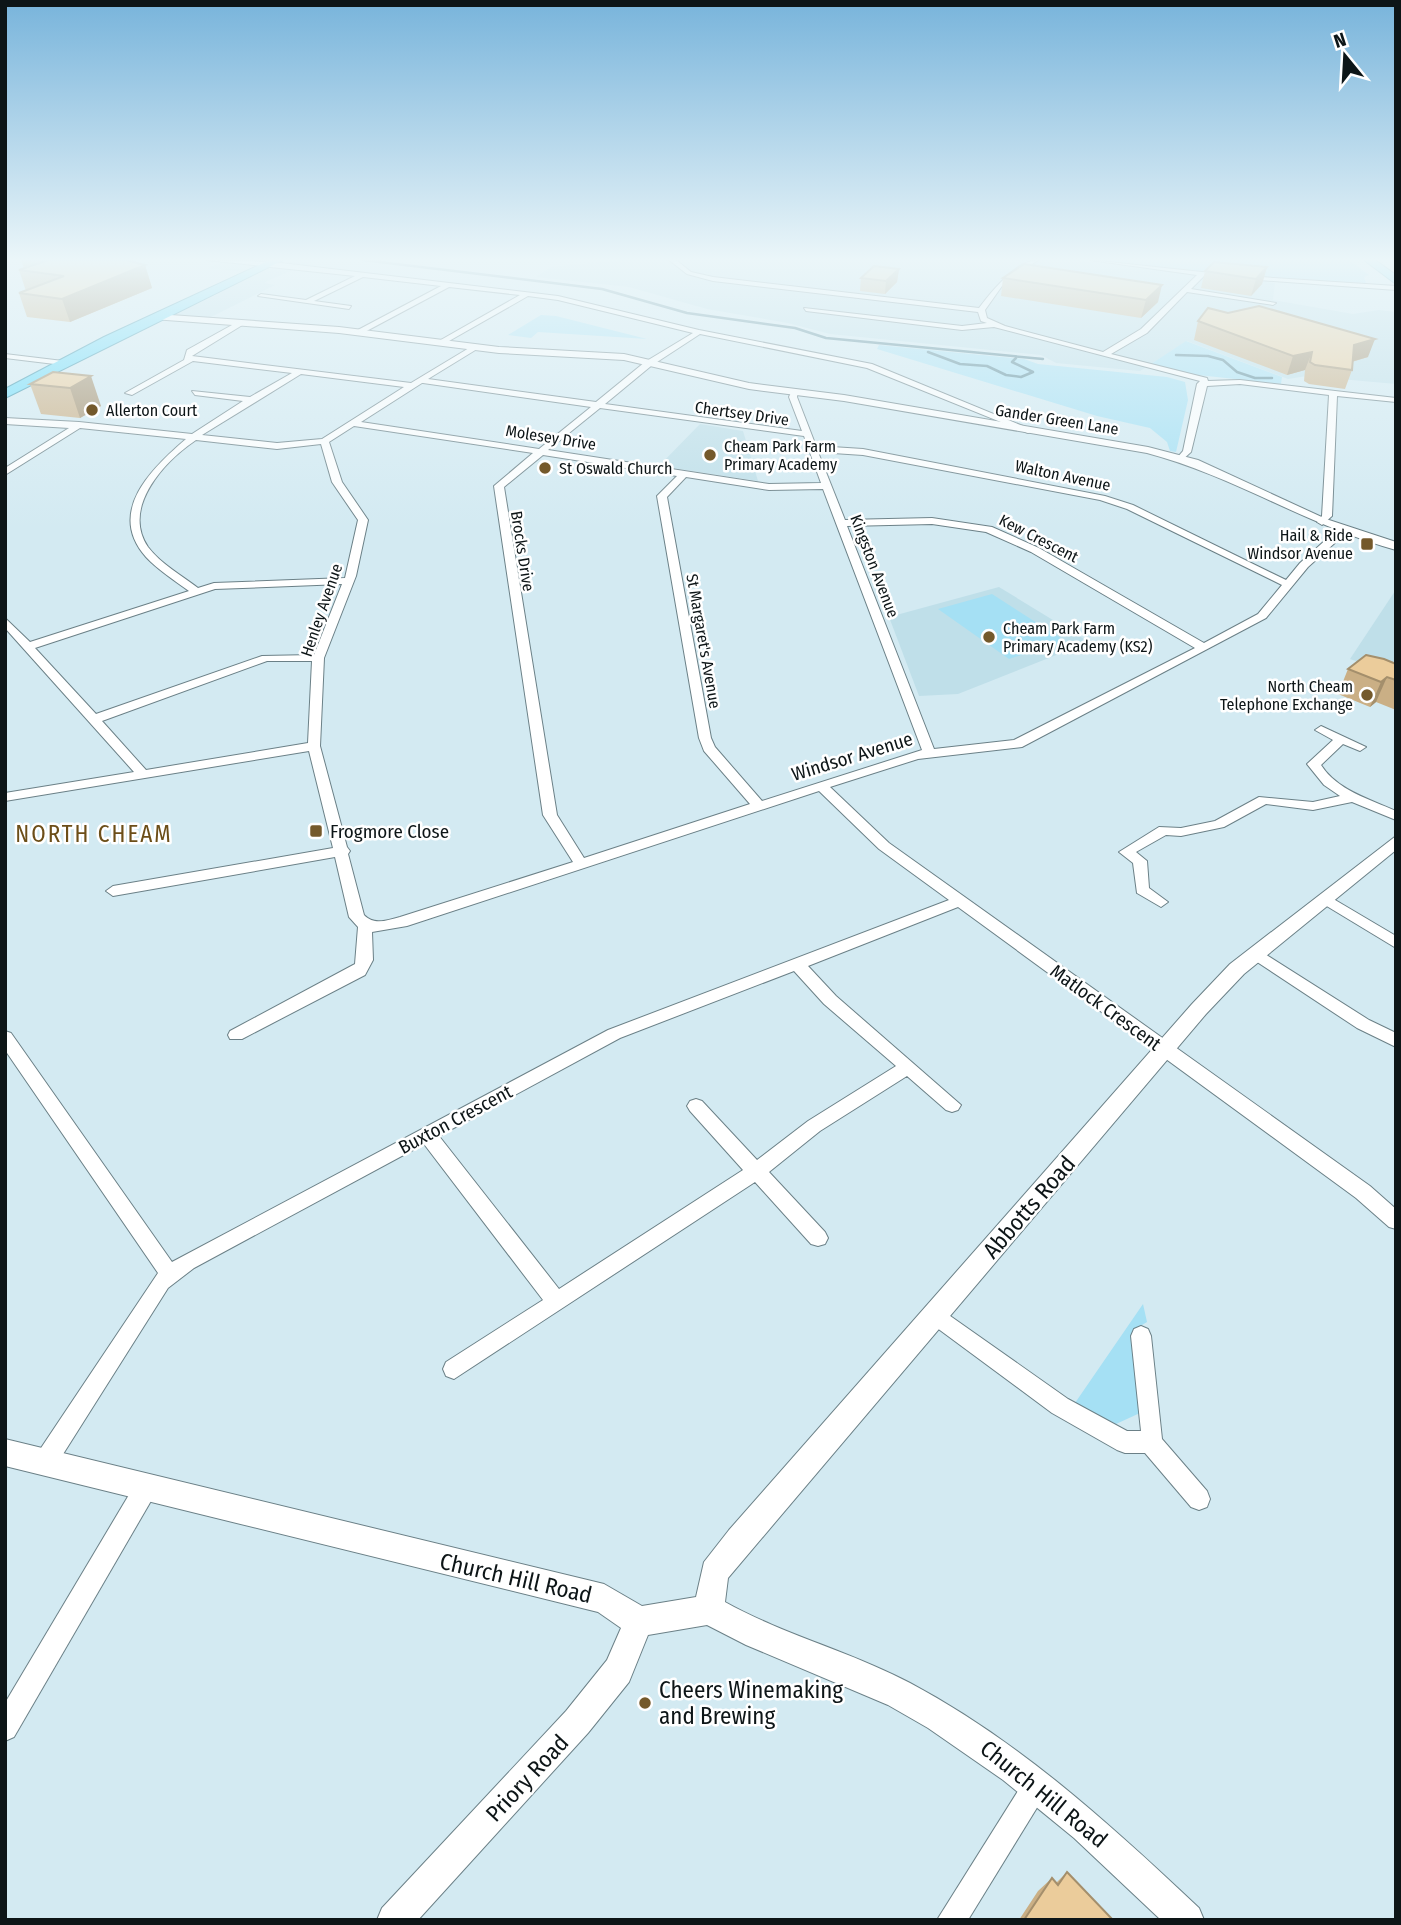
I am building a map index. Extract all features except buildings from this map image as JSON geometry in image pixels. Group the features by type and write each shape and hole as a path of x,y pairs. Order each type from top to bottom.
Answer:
{"highway":[{"path":"5,394 90,350"}],"street":[{"path":"129,393 191,359 187,356 194,350"},
{"path":"5,421 79,425 277,446 324,441 470,350"},
{"name":"Gander Green Lane","path":"525,350 599,354 651,362 740,384 1004,423 1031,431 1181,458 1322,522 1396,547"},
{"name":"Brocks Drive","path":"580,862 550,815 499,486 651,362 670,350"},
{"path":"788,350 869,366 1004,423"},
{"path":"1089,350 1174,372 1201,384 1240,382 1396,400"},
{"path":"1105,354 1113,350"},
{"path":"5,356 63,363"},
{"name":"Chertsey Drive","path":"191,359 419,384 807,434"},
{"path":"196,591 147,552 139,541 134,516 138,496 145,482 195,437 300,372"},
{"path":"1181,458 1187,452 1201,384"},
{"name":"Kingston Avenue","path":"795,392 793,397 826,486 929,752"},
{"path":"195,393 253,400"},
{"path":"1322,522 1327,516 1333,393"},
{"name":"Molesey Drive","path":"354,423 769,487 826,486"},
{"path":"5,472 79,425"},
{"name":"Henley Avenue","path":"324,441 337,482 363,520 349,581 318,658 314,746 343,851 357,917 366,926"},
{"name":"Walton Avenue","path":"814,449 863,452 1089,494 1130,508 1289,585"},
{"name":"St Margaret's Avenue","path":"684,474 662,496 705,738 709,748 758,805"},
{"name":"Kew Crescent","path":"842,523 932,521 988,529 1035,550 1204,648"},
{"name":"Windsor Avenue","path":"366,926 378,927 402,922 580,862 929,752 1017,744 1262,616 1304,565 1343,530"},
{"path":"29,646 196,591 236,583 349,581"},
{"path":"5,621 12,637 29,646 144,775"},
{"path":"95,719 266,658 318,658"},
{"path":"1321,730 1360,747"},
{"path":"1342,739 1314,764 1318,771 1354,797 1396,816"},
{"path":"5,797 314,746"},
{"name":"Matlock Crescent","path":"821,786 884,846 1363,1192 1396,1221"},
{"path":"1161,902 1142,890 1140,861 1126,852 1164,830 1181,832 1219,824 1264,800 1313,806 1354,797"},
{"name":"Abbotts Road","path":"709,1610 714,1572 761,1513 1237,969 1396,841"},
{"path":"113,891 343,851"},
{"path":"1325,899 1396,943"},
{"name":"Buxton Crescent","path":"45,1462 103,1368 169,1273 614,1034 960,901"},
{"path":"236,1035 359,971 366,958 363,934 366,926"},
{"path":"1256,954 1363,1024 1396,1041"},
{"path":"796,963 830,1000 952,1105"},
{"path":"5,1037 169,1273"},
{"path":"454,1369 758,1170 814,1126 907,1068"},
{"path":"696,1105 818,1238"},
{"path":"427,1134 557,1302"},
{"path":"936,1315 1060,1406 1125,1442 1150,1442 1199,1499"},
{"path":"1141,1336 1152,1433 1150,1442"},
{"name":"Church Hill Road","path":"5,1452 426,1558 604,1599 639,1622"},
{"path":"5,1728 147,1486"},
{"path":"639,1622 709,1610"},
{"name":"Church Hill Road","path":"709,1610 747,1633 895,1692 957,1727 1037,1784 1187,1920"},
{"name":"Priory Road","path":"394,1920 578,1722 618,1671 639,1622"},
{"path":"951,1920 1037,1784"}],"shaded area":[{"path":"880,350 929,350 1024,359 1038,364 1167,377 1185,382 1188,400 1176,452 1170,451 1167,442 1150,428 1097,416"},
{"path":"989,350 1173,350 1140,371 1056,363 1041,355"},
{"path":"1173,350 1210,350 1282,377 1281,384 1198,375 1151,364"},
{"path":"1210,350 1396,350 1396,384 1307,376 1288,379"},
{"name":"Cheam Park Farm Primary Academy","path":"700,424 743,431 758,481 659,466"},
{"name":"Cheam Park Farm Primary Academy (KS2)","path":"999,587 1089,642 958,694 919,696 889,617"},
{"path":"1396,591 1396,675 1350,659"},
{"path":"992,594 1065,641 1009,659 938,609"},
{"path":"1143,1304 1147,1322 1132,1331 1140,1413 1116,1424 1075,1403"}],"waterway":[{"path":"948,350 1043,359"},
{"path":"928,352 960,364 987,366 1006,375 1021,377 1033,372 1012,362 1016,358"},
{"path":"1176,355 1208,356 1223,360 1237,372 1255,378 1272,378"}],"place":[{"name":"Allerton Court","path":"92,410"},
{"name":"Cheam Park Farm Primary Academy","path":"710,455"},
{"name":"St Oswald Church","path":"545,468"},
{"name":"Hail & Ride Windsor Avenue","path":"1367,544"},
{"name":"Cheam Park Farm Primary Academy (KS2)","path":"989,637"},
{"name":"North Cheam Telephone Exchange","path":"1367,695"},
{"name":"Frogmore Close","path":"316,831"},
{"name":"Cheers Winemaking and Brewing","path":"645,1703"}],"district":[{"name":"NORTH CHEAM","path":"94,834"}]}
